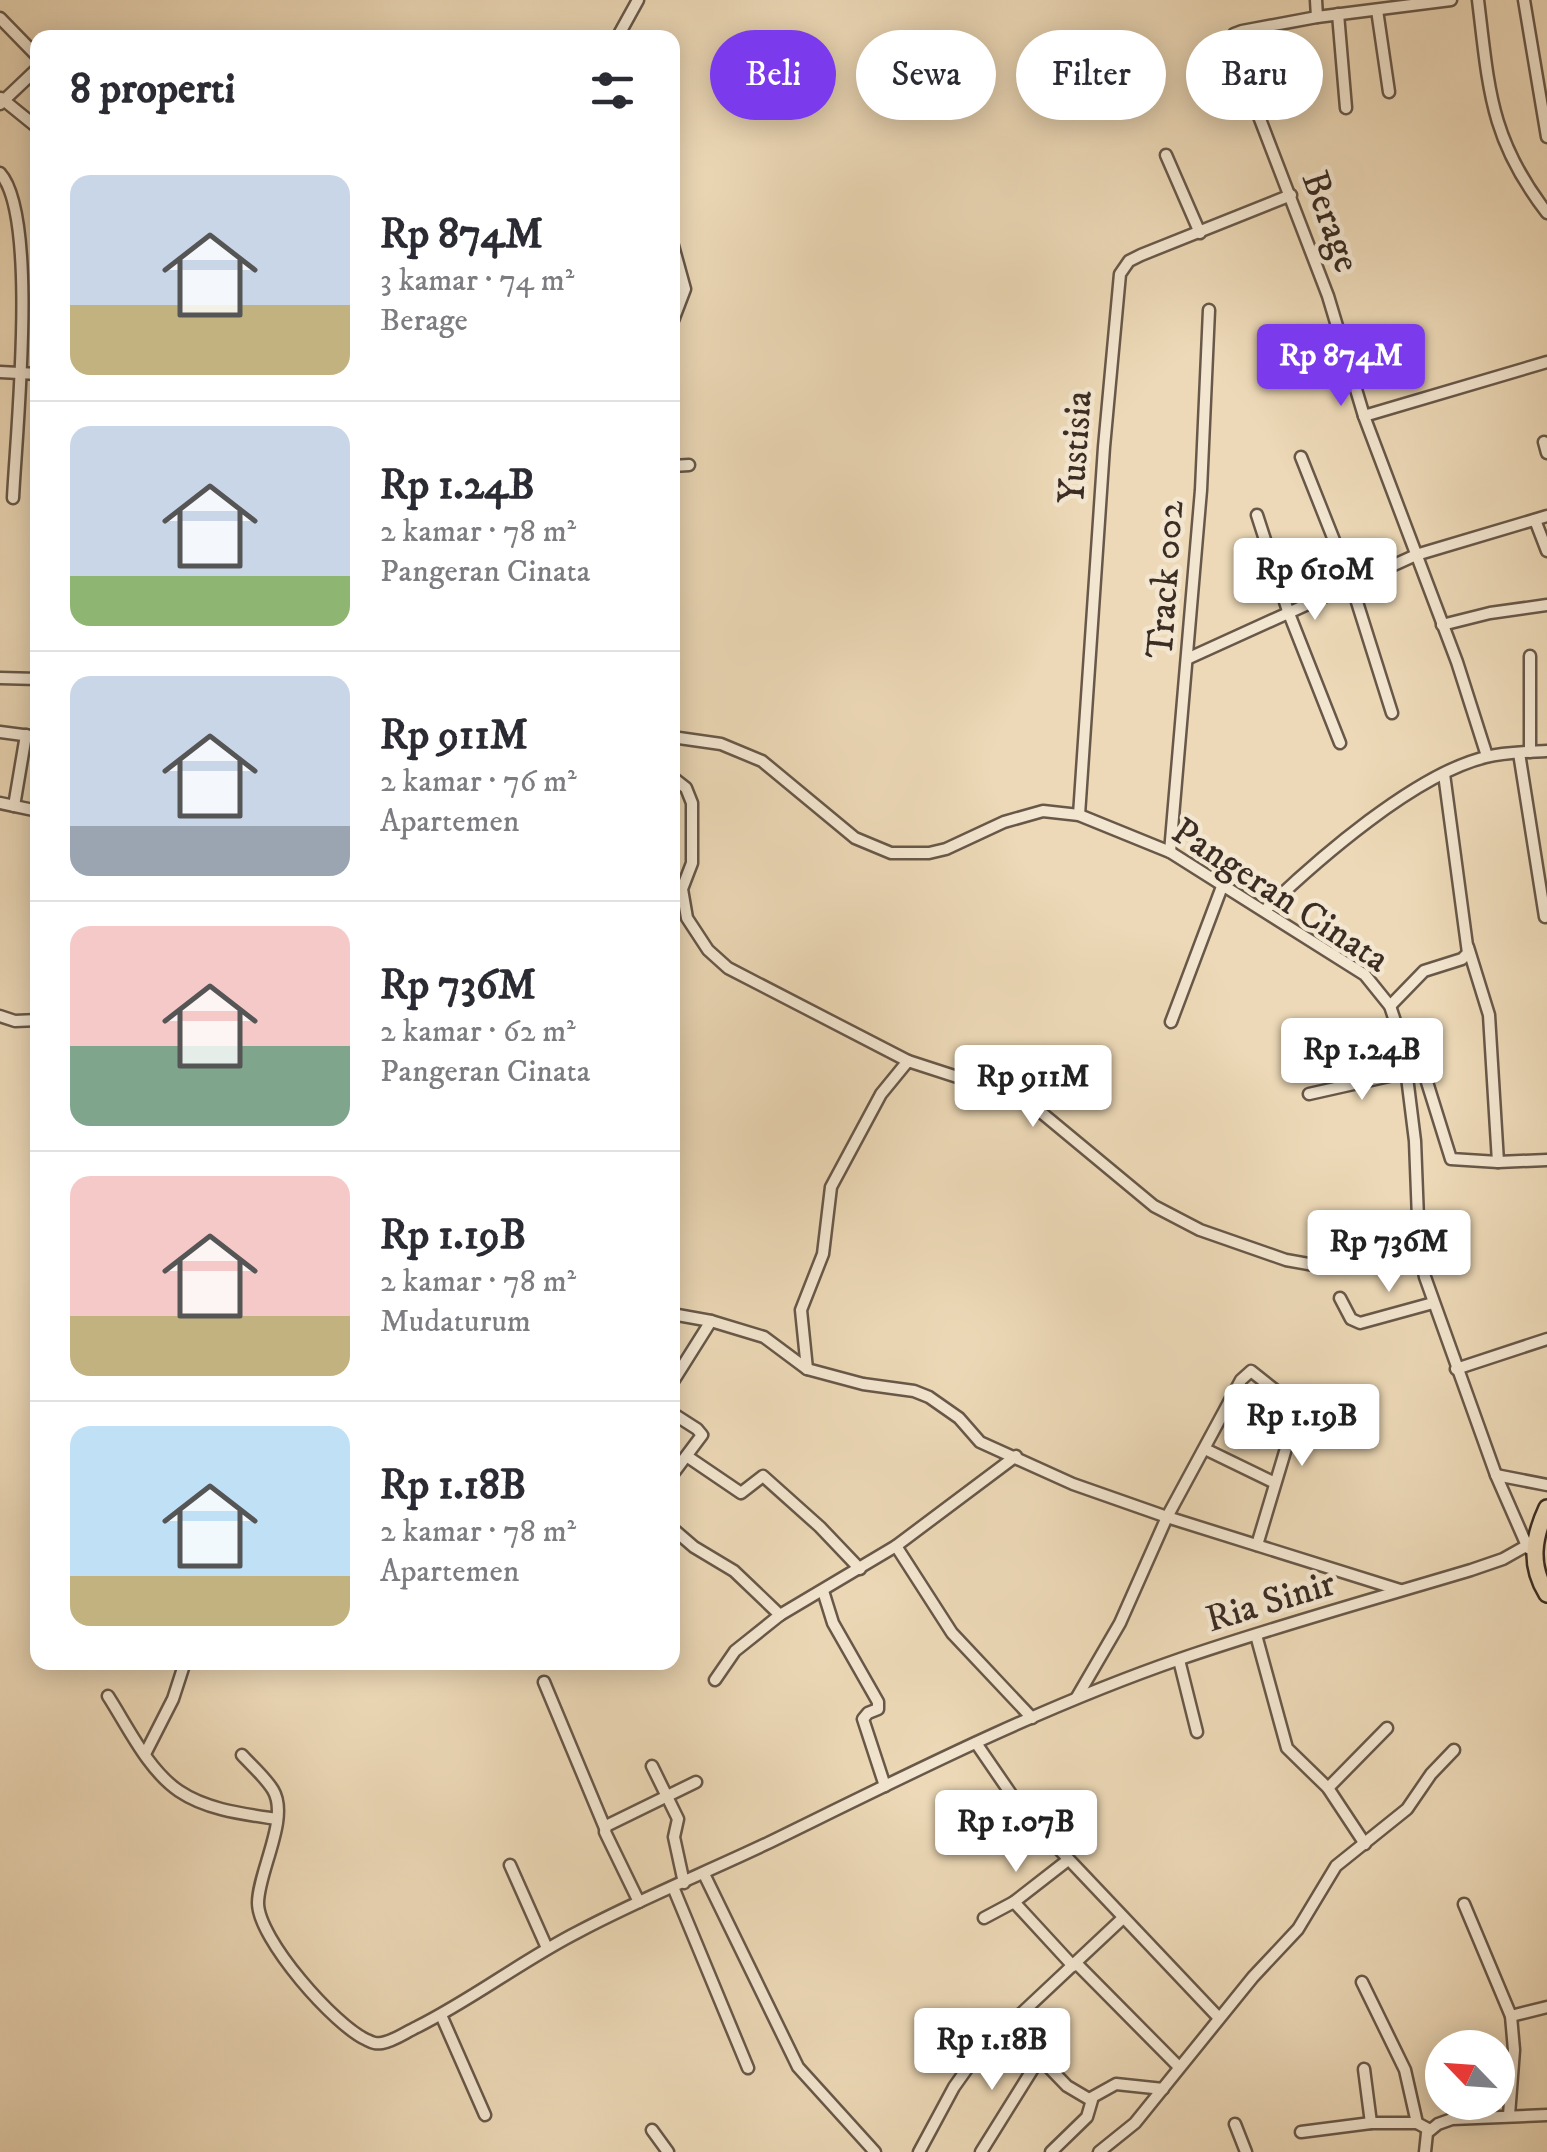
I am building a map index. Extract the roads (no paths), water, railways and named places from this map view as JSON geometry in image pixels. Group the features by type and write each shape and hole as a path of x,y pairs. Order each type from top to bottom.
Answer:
{"highway":[{"path":"1547,1508 1529,1549 1547,1594"}],"street":[{"path":"621,30 635,5 623,0"},
{"path":"1316,0 1316,17 1451,0"},
{"path":"1478,0 1498,131 1516,170 1547,213"},
{"path":"1524,0 1547,137"},
{"path":"1377,10 1389,92"},
{"path":"1338,14 1346,108"},
{"name":"Berage","path":"1316,17 1242,30 1232,36 1232,48 1328,296 1364,416 1442,624 1486,756"},
{"path":"0,18 30,48"},
{"path":"1534,56 1547,54"},
{"path":"30,75 1,100 30,122"},
{"path":"1166,155 1200,233"},
{"path":"0,173 14,195 22,250 13,498"},
{"name":"Yustisia","path":"1079,815 1118,284 1129,261 1291,195"},
{"path":"680,271 685,289 680,302"},
{"name":"Track 002","path":"1170,852 1189,658 1206,415 1208,310"},
{"path":"1364,416 1547,362"},
{"path":"0,372 30,373"},
{"path":"1300,457 1352,583 1392,712"},
{"path":"680,465 688,464"},
{"path":"1257,515 1288,611 1340,743"},
{"path":"1189,658 1416,556 1541,518 1547,551"},
{"path":"1442,624 1547,605"},
{"path":"1530,656 1524,752 1545,918"},
{"path":"0,678 30,679"},
{"path":"0,732 30,736"},
{"name":"Pangeran Cinata","path":"680,738 721,744 762,760 855,838 891,854 946,849 1004,822 1044,811 1079,815 1170,852 1365,976 1390,1006 1402,1046 1417,1177 1419,1245 1432,1303 1496,1476 1529,1549"},
{"path":"14,806 30,744"},
{"path":"1265,910 1329,851 1415,790 1486,756 1547,751"},
{"path":"1444,774 1468,947 1488,1015 1498,1162"},
{"path":"680,784 692,803 692,863 682,889 685,910 708,950 728,968 908,1061 1025,1098 1154,1206 1200,1230 1286,1260 1325,1267 1419,1245"},
{"path":"0,802 30,809"},
{"path":"1171,1022 1224,884"},
{"path":"1390,1006 1424,972 1462,959 1467,956 1468,947"},
{"path":"0,1016 30,1020"},
{"path":"1402,1046 1422,1066 1450,1159 1547,1160"},
{"path":"807,1369 800,1316 823,1254 831,1187 882,1094 908,1061"},
{"path":"1309,1094 1407,1072"},
{"path":"1340,1298 1351,1319 1360,1324 1432,1303"},
{"path":"680,1315 764,1336 807,1369 930,1397 959,1418 980,1442 1072,1484 1404,1590"},
{"path":"680,1370 710,1320"},
{"path":"1456,1369 1547,1339"},
{"path":"1077,1698 1120,1622 1167,1517 1248,1372 1256,1372 1293,1404 1296,1415 1257,1545"},
{"path":"680,1418 702,1436 680,1466"},
{"path":"1205,1449 1275,1483"},
{"path":"715,1680 736,1651 780,1615 896,1546 1016,1456"},
{"path":"688,1457 740,1493 763,1476 860,1569"},
{"path":"1496,1476 1547,1486"},
{"path":"680,1535 734,1570 780,1615"},
{"path":"896,1546 952,1633 1032,1718"},
{"name":"Ria Sinir","path":"277,1820 259,1894 259,1911 290,1967 308,1989 350,2030 376,2043 389,2041 441,2014 547,1948 638,1902 1077,1698 1179,1660 1529,1549"},
{"path":"823,1590 833,1624 878,1702 878,1709 863,1717 885,1786"},
{"path":"1256,1635 1282,1738 1292,1755 1328,1788 1365,1844"},
{"path":"1179,1660 1198,1732"},
{"path":"145,1754 173,1700 182,1670"},
{"path":"544,1682 638,1902"},
{"path":"108,1696 145,1754 179,1792 230,1812 277,1820 276,1793 242,1755"},
{"path":"1328,1788 1387,1728"},
{"path":"976,1744 1022,1810 1219,2018"},
{"path":"1099,2152 1134,2123 1298,1929 1336,1866 1406,1810 1426,1780 1454,1750"},
{"path":"652,1766 679,1822 674,1837 679,1885 748,2068"},
{"path":"605,1828 696,1782"},
{"path":"984,1918 1014,1902 1068,1860"},
{"path":"510,1865 547,1948"},
{"path":"704,1874 798,2066 875,2152"},
{"path":"1014,1902 1179,2068"},
{"path":"1464,1904 1511,2016 1512,2030"},
{"path":"919,2152 954,2086 976,2056 1122,1918"},
{"path":"1362,1982 1404,2070 1417,2123"},
{"path":"1511,2016 1547,2007"},
{"path":"441,2014 485,2114"},
{"path":"1008,2025 1067,2086 1092,2100"},
{"path":"980,2152 1039,2059"},
{"path":"1364,2069 1371,2123"},
{"path":"1051,2152 1087,2117 1092,2100 1116,2084 1163,2090"},
{"path":"1515,2115 1547,2115"},
{"path":"1425,2152 1430,2130 1448,2120"},
{"path":"1301,2132 1371,2123 1417,2123 1430,2130"},
{"path":"1235,2124 1246,2152"},
{"path":"652,2130 668,2152"}]}
